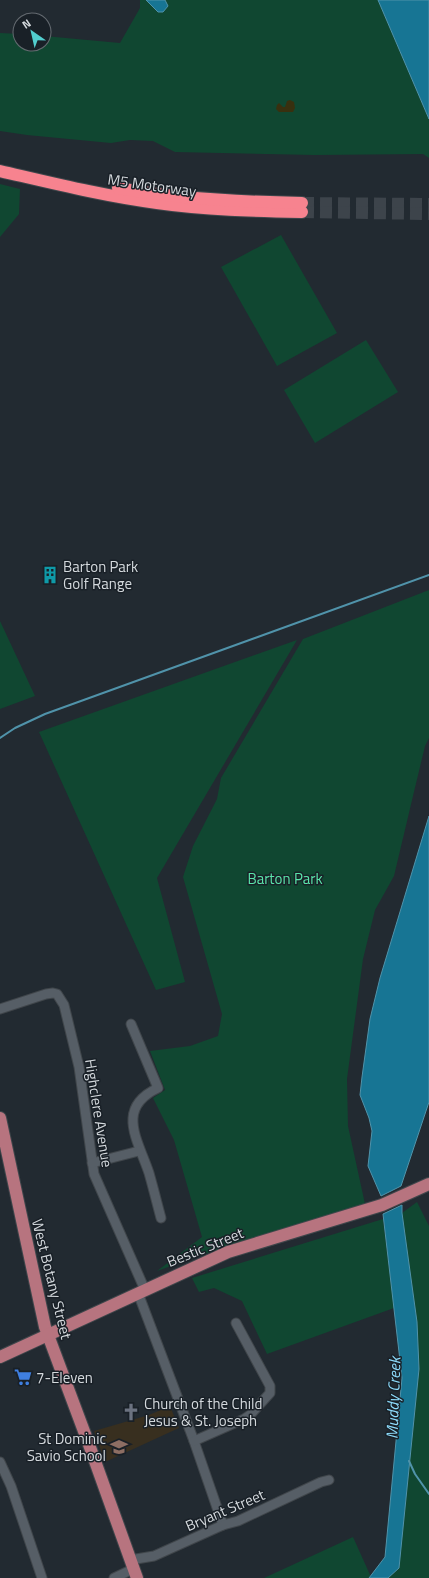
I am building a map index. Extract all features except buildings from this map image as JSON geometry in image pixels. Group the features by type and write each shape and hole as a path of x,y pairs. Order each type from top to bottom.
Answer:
{"highway":[{"name":"M5 Motorway","path":"0,162 134,200 236,211 302,208"},
{"name":"M5 Motorway","path":"0,171 78,185"}],"main road":[{"name":"West Botany Street","path":"0,1118 47,1335 134,1569"},
{"name":"Bestic Street","path":"0,1357 228,1252 382,1205 429,1184"}],"street":[{"name":"Highclere Avenue","path":"0,1009 53,993 57,994 61,999 70,1025 79,1067 94,1174 142,1292 223,1525"},
{"path":"131,1024 158,1088 147,1093 138,1103 132,1122 139,1151 148,1171 161,1218"},
{"path":"92,1163 139,1151"},
{"path":"194,1441 244,1419 250,1415 270,1393 270,1386 236,1323"},
{"path":"0,1462 11,1486 42,1578"},
{"name":"Bryant Street","path":"114,1578 134,1569 154,1556 223,1525 238,1521 321,1482 329,1480"}],"shaded area":[{"name":"St Dominic Savio School","path":"170,1406 179,1428 105,1462 94,1431 149,1415"}],"green space":[{"path":"140,0 378,0 429,119 429,158 423,154 315,155 175,152 153,141 130,140 111,143 0,131 0,33 12,34 12,52 52,52 52,37 120,43 140,8"},
{"path":"0,184 20,189 19,214 0,237"},
{"path":"281,235 337,333 277,366 221,267"},
{"path":"366,340 398,392 315,443 284,390"},
{"name":"Barton Park","path":"429,590 429,738 425,746 394,876 375,910 363,959 347,1079 348,1126 365,1204 213,1251 157,1271 202,1237 174,1140 153,1098 165,1090 150,1051 190,1046 218,1036 222,1014 183,877 193,846 217,799 221,778 303,639"},
{"path":"0,621 35,696 0,709"},
{"path":"297,640 157,878 185,982 156,990 39,732"},
{"path":"417,1202 429,1226 429,1578 388,1578 399,1568 419,1369 417,1322 402,1213"},
{"path":"383,1219 394,1308 267,1354 242,1301 214,1288 199,1292 192,1278"},
{"path":"353,1537 371,1577 369,1578 264,1578"}],"sand":[{"path":"290,100 294,102 295,108 293,112 279,112 276,109 279,103 285,107 287,101"}],"water":[{"path":"146,0 165,0 168,6 163,12 158,12"},
{"path":"378,0 429,0 429,119"},
{"path":"429,816 429,1102 401,1186 381,1196 368,1166 372,1131 369,1118 360,1095 362,1077 370,1019 380,978"},
{"path":"402,1205 417,1322 419,1369 399,1568 388,1578 369,1578 385,1557 402,1378 383,1214"}],"waterway":[{"path":"0,738 15,728 45,714 429,575"},
{"path":"409,1461 415,1474 429,1494"}],"tunnel":[{"path":"302,203 429,204"},
{"path":"302,212 429,214"}],"place":[{"name":"Barton Park Golf Range","path":"50,575"},
{"name":"7-Eleven","path":"23,1377"},
{"name":"Church of the Child Jesus & St. Joseph","path":"131,1412"},
{"name":"St Dominic Savio School","path":"119,1447"}],"water label":[{"name":"Muddy Creek","path":"393,1398"}]}
